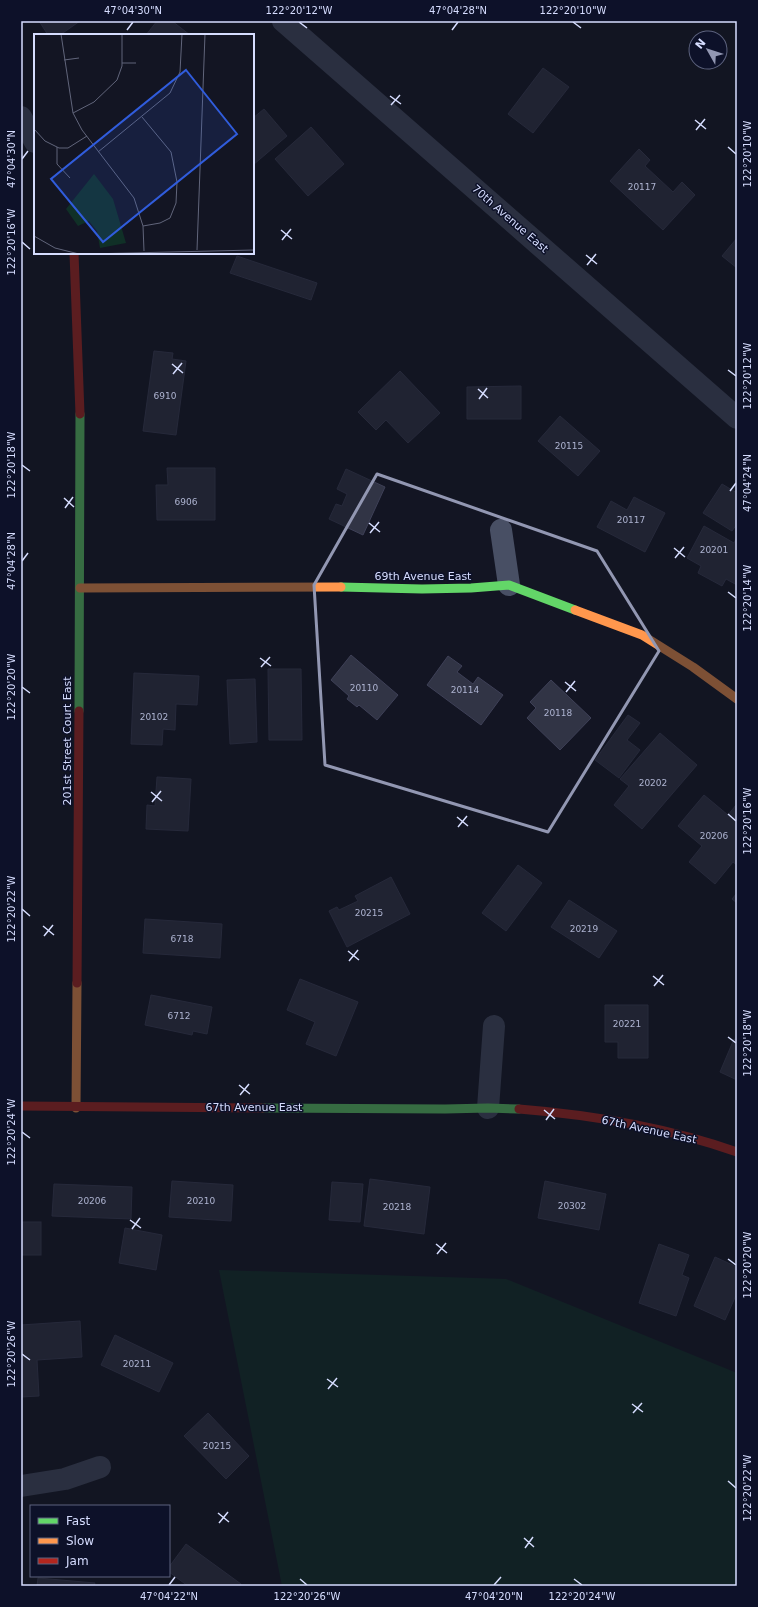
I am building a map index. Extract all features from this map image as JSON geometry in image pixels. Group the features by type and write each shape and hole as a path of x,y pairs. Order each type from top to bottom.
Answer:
{"street":[{"name":"70th Avenue East","path":"283,21 737,418"},
{"path":"21,117 34,140"},
{"name":"201st Street Court East","path":"74,254 81,432 76,1108"},
{"path":"501,530 509,585"},
{"name":"69th Avenue East","path":"80,588 308,586 422,589 472,588 509,585 642,635 693,667 737,699"},
{"path":"488,1108 494,1026"},
{"name":"67th Avenue East","path":"21,1106 76,1108 488,1108 552,1113 618,1121 672,1132 737,1152"},
{"path":"21,1486 65,1480 100,1467"}],"highlighted area":[{"path":"377,474 597,551 659,651 548,832 325,765 314,585"}],"green space":[{"path":"219,1270 506,1279 737,1373 737,1586 523,1584 522,1586 282,1586"}],"building":[{"path":"39,21 80,21 61,34 47,34"},
{"path":"157,21 172,21 189,34 147,34"},
{"path":"543,68 569,87 533,133 508,114"},
{"path":"264,109 287,136 254,164 254,117"},
{"path":"311,127 344,164 308,196 275,159"},
{"path":"639,149 650,160 645,166 673,192 682,182 695,195 663,230 610,181"},
{"path":"737,238 737,268 722,256"},
{"path":"237,256 317,283 311,300 230,273"},
{"path":"154,351 173,353 172,359 186,361 176,435 143,431"},
{"path":"400,371 440,413 408,443 386,420 376,430 358,412"},
{"path":"521,386 521,419 467,419 467,387"},
{"path":"560,416 600,451 578,476 538,441"},
{"path":"167,468 215,468 215,520 157,520 156,485 168,485"},
{"path":"346,469 385,487 363,535 329,519 336,504 342,506 347,494 337,489"},
{"path":"722,484 737,493 737,524 732,531 703,513"},
{"path":"634,497 665,513 645,552 597,527 611,501 627,510"},
{"path":"704,526 734,543 737,537 737,585 726,579 722,586 698,573 701,566 687,558"},
{"path":"351,655 398,695 377,720 359,705 357,707 347,699 349,696 331,680"},
{"path":"448,656 462,666 457,672 473,684 478,677 503,695 481,725 427,685"},
{"path":"268,669 301,669 302,740 269,740"},
{"path":"134,673 199,676 197,705 176,704 175,730 163,729 162,745 131,744"},
{"path":"255,679 257,742 230,744 227,680"},
{"path":"551,680 591,718 560,750 527,718 536,708 530,702"},
{"path":"628,715 640,723 627,740 640,750 619,778 595,760"},
{"path":"660,733 697,765 642,829 614,805 629,786 620,779"},
{"path":"157,777 191,779 188,831 146,829 147,805 155,806"},
{"path":"704,795 728,815 736,805 737,806 737,865 733,862 715,884 689,862 702,846 678,826"},
{"path":"518,865 542,883 506,931 482,913"},
{"path":"391,877 410,914 347,947 329,911 337,907 339,910 358,901 355,896"},
{"path":"737,893 737,903 732,899"},
{"path":"569,900 617,931 599,958 551,927"},
{"path":"145,919 222,924 220,958 143,953"},
{"path":"300,979 358,1002 336,1056 306,1044 315,1022 287,1010"},
{"path":"151,995 212,1007 207,1034 193,1031 192,1035 145,1025"},
{"path":"605,1005 648,1005 648,1058 618,1058 618,1042 605,1042"},
{"path":"734,1039 737,1041 737,1080 720,1072"},
{"path":"370,1179 430,1187 424,1234 364,1226"},
{"path":"172,1181 233,1185 231,1221 169,1217"},
{"path":"545,1181 606,1194 599,1230 538,1218"},
{"path":"332,1182 363,1184 360,1222 329,1220"},
{"path":"54,1184 132,1187 131,1219 52,1216"},
{"path":"21,1222 41,1222 41,1255 21,1255"},
{"path":"125,1228 162,1235 156,1270 119,1263"},
{"path":"659,1244 689,1255 682,1275 689,1278 676,1316 639,1303"},
{"path":"715,1257 737,1267 737,1293 725,1320 694,1306"},
{"path":"80,1321 82,1357 37,1360 39,1396 21,1397 21,1325"},
{"path":"115,1335 173,1363 159,1392 101,1365"},
{"path":"208,1413 249,1456 226,1479 184,1436"},
{"path":"186,1544 241,1584 240,1586 188,1586 170,1573 170,1566"},
{"path":"38,1578 95,1583 94,1586 37,1586"}],"traffic: fast":[{"path":"79,711 80,414"},
{"path":"341,587 422,589 471,588 509,585 575,610"},
{"path":"263,1108 519,1109"}],"traffic: slow":[{"path":"80,588 341,587"},
{"path":"575,610 642,635 693,667 737,699"},
{"path":"76,1108 77,983"}],"traffic: jam":[{"path":"74,254 80,414"},
{"path":"77,983 79,711"},
{"path":"21,1106 263,1108"},
{"path":"519,1109 630,1123 710,1143 737,1152"}]}
